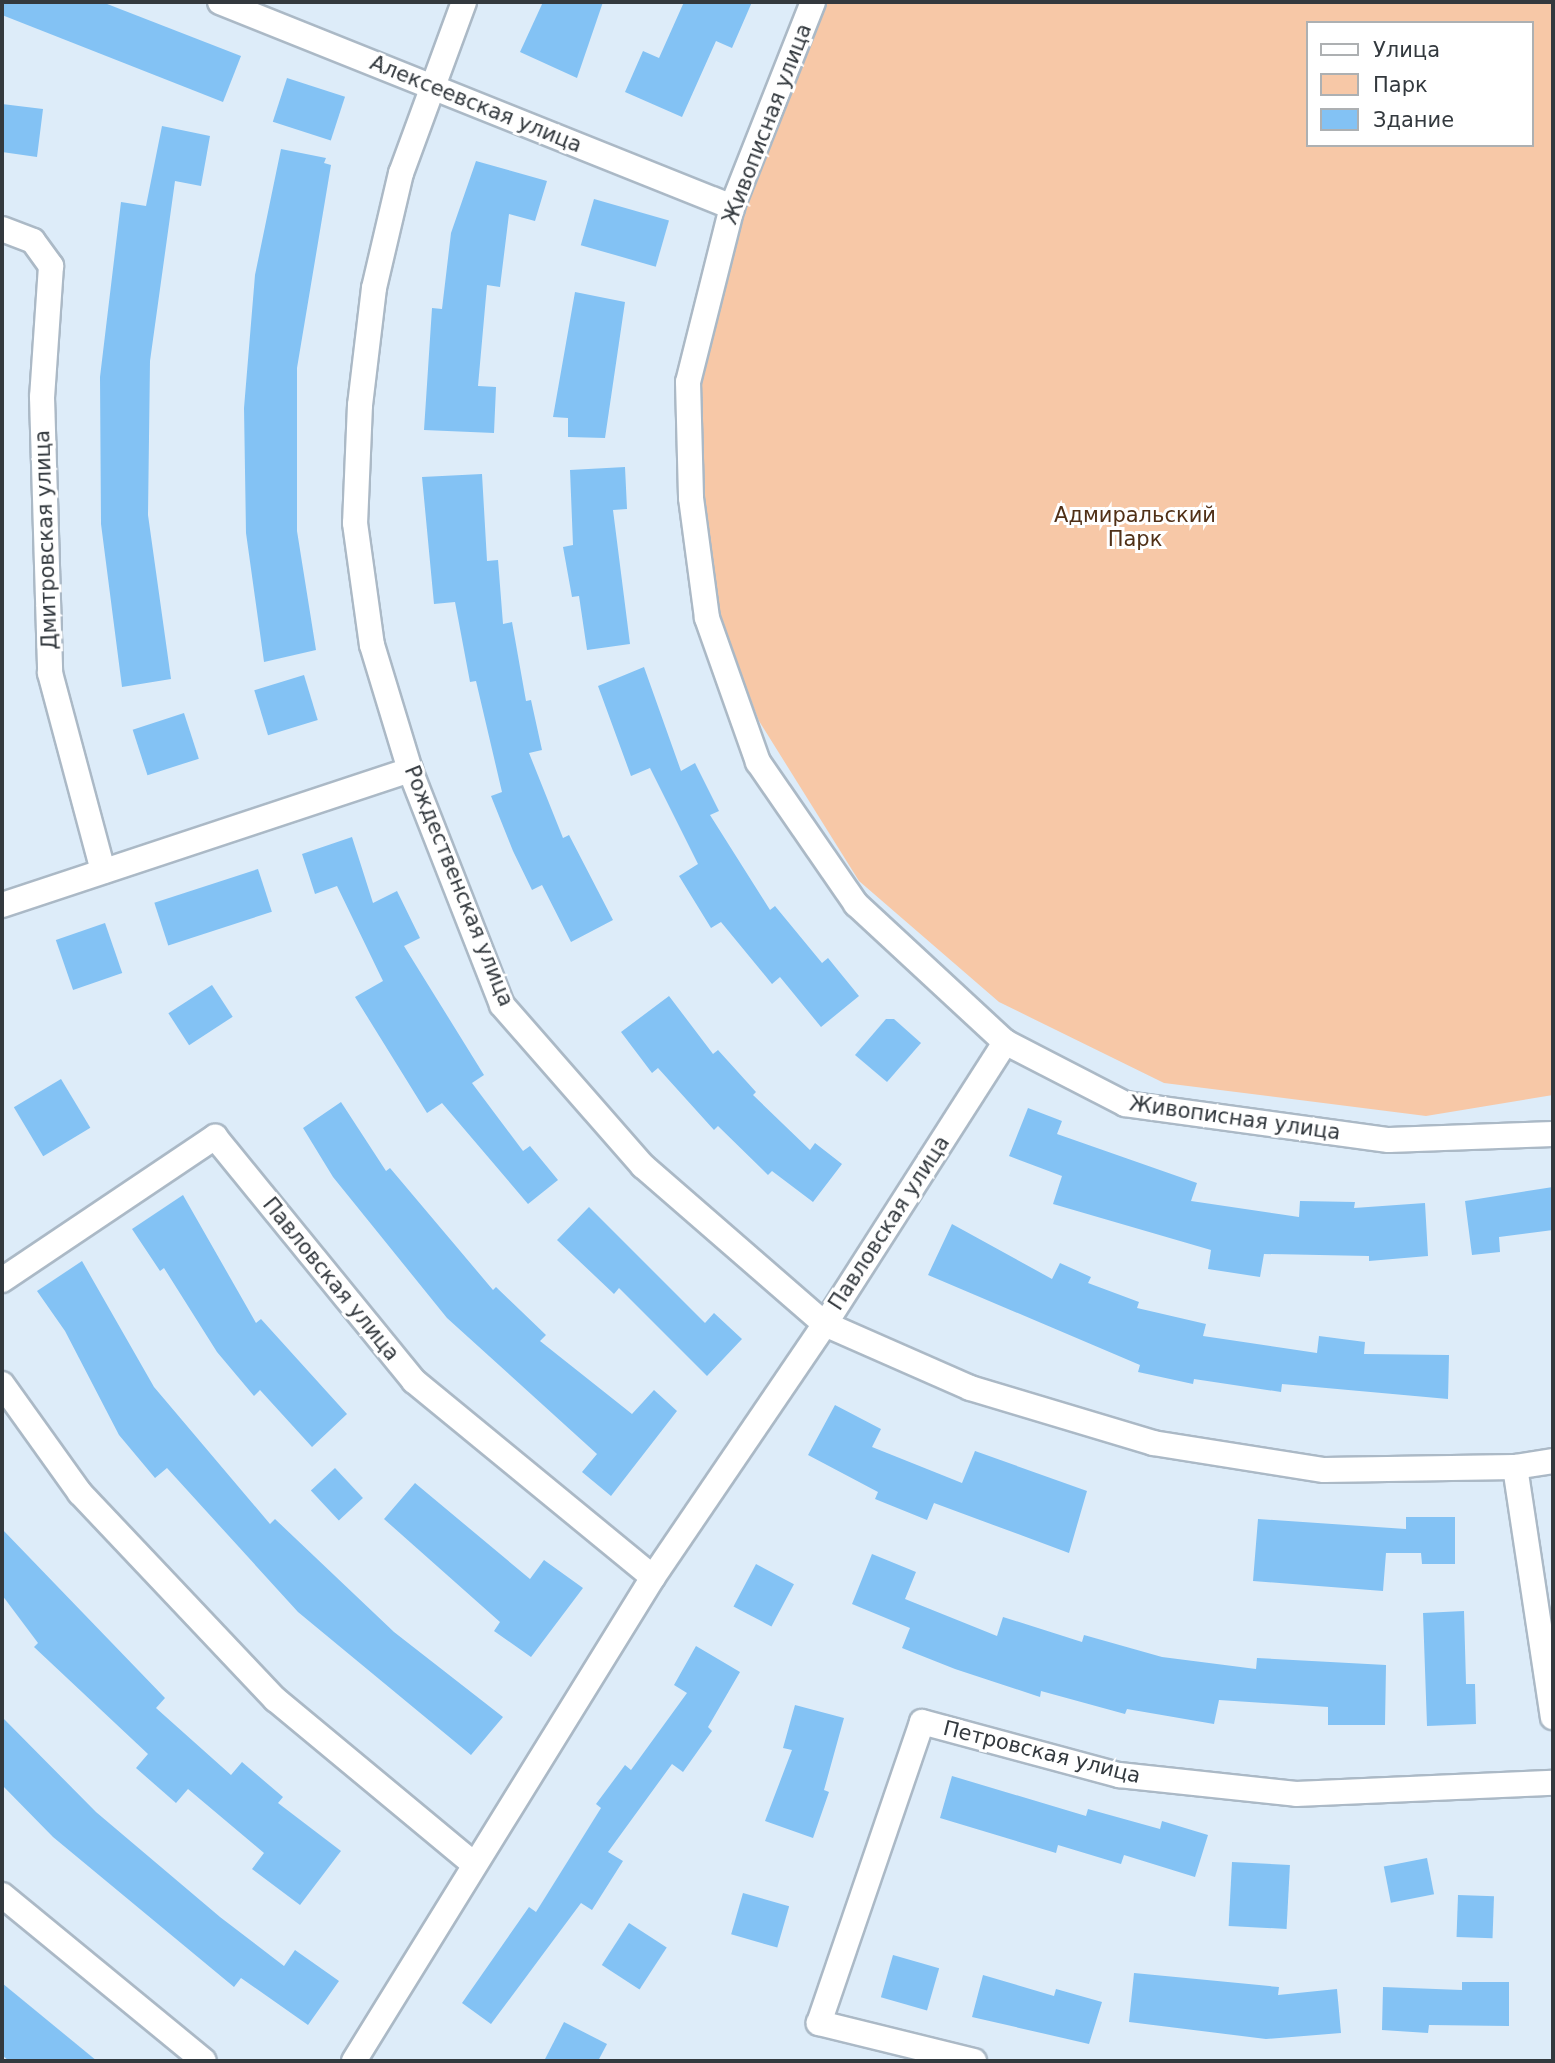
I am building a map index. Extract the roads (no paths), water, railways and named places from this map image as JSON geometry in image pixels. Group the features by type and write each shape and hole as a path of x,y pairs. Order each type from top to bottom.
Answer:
{"street":[{"name":"Алексеевская улица","path":"220,2 732,207"},
{"name":"Рождественская улица","path":"464,2 431,85 401,173 374,288 360,405 355,523 372,645 410,770 502,1005 643,1166 825,1324 970,1388 1153,1443 1324,1471 1514,1467 1553,1461"},
{"name":"Живописная улица","path":"813,2 732,207 688,382 691,498 706,618 758,762 856,904 1005,1042 1125,1104 1389,1140 1553,1134"},
{"name":"Дмитровская улица","path":"2,229 33,241 51,266 42,397 50,673 103,871"},
{"path":"2,905 410,770"},
{"name":"Павловская улица","path":"354,2061 653,1577 825,1324 1005,1042"},
{"name":"Павловская улица","path":"2,1280 215,1137 414,1381 653,1577"},
{"path":"2,1384 80,1493 275,1699 474,1864"},
{"path":"1514,1467 1553,1717"},
{"name":"Петровская улица","path":"974,2061 819,2023 922,1722 1119,1775 1296,1794 1553,1783"},
{"path":"2,1895 204,2061"}],"park label":[{"name":"Адмиральский Парк","path":"1135,527"}]}
